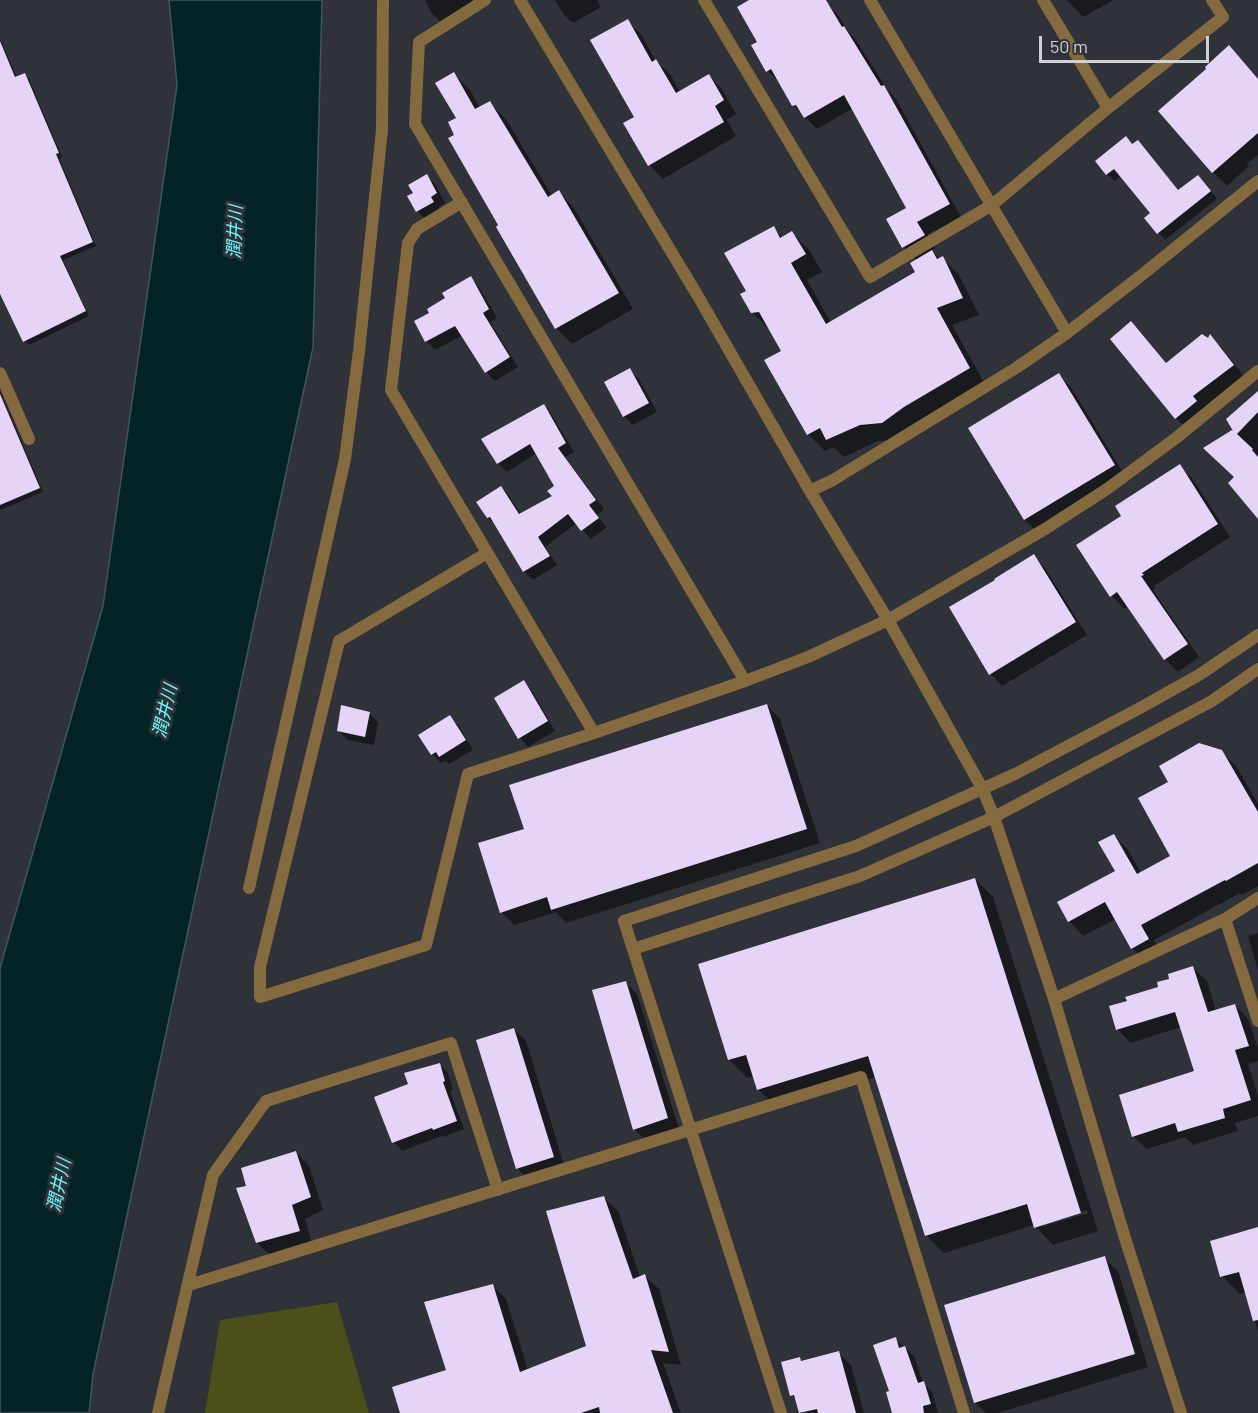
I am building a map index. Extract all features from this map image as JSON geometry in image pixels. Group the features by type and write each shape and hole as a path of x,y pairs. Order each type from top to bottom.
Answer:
{"street":[{"path":"249,888 345,459 360,351 382,130 383,0"},
{"path":"485,0 418,42 415,124 745,681"},
{"path":"520,0 699,298 810,491 888,620 982,788 994,817 1054,999 1124,1235 1181,1413"},
{"path":"704,0 870,277 992,205 1108,108 1223,18 1212,0"},
{"path":"870,0 1067,333"},
{"path":"1043,0 1108,108"},
{"path":"810,491 833,480 1016,368 1067,333 1258,181"},
{"path":"462,202 417,229 408,243 392,390 594,733"},
{"path":"487,553 339,641 260,967 260,997 426,945 468,774 745,681 808,657 888,620 1045,529 1107,489 1176,438 1258,371"},
{"path":"0,373 29,439"},
{"path":"781,1413 624,921 856,846 1015,774 1199,675 1258,635"},
{"path":"633,949 860,876 994,817 1212,701 1258,669"},
{"path":"1054,999 1225,919 1258,898"},
{"path":"1225,919 1258,1021"},
{"path":"158,1413 213,1175 266,1101 451,1043 498,1190"},
{"path":"189,1285 861,1077 964,1413"}],"shaded area":[{"path":"337,1302 369,1413 205,1413 220,1320"}],"water":[{"name":"潤井川","path":"169,0 322,0 313,347 93,1374 89,1413 0,1413 0,968 103,606 177,85"}],"building":[{"path":"749,0 826,0 881,86 884,85 950,204 917,222 925,235 902,248 886,219 906,208 844,95 804,118 796,105 792,106 771,69 766,72 751,45 757,42 737,7"},
{"path":"628,19 652,62 656,59 676,93 709,74 724,100 715,106 724,122 648,166 623,123 634,117 590,40"},
{"path":"0,41 15,77 25,73 93,242 60,256 86,311 23,342 0,294"},
{"path":"1229,45 1258,79 1258,133 1212,173 1158,111 1206,69 1205,67"},
{"path":"454,72 475,109 490,101 548,197 559,190 619,293 555,329 448,138 454,135 448,122 456,118 435,83"},
{"path":"1126,136 1132,144 1138,140 1178,190 1198,175 1211,191 1157,234 1144,218 1150,213 1114,169 1106,175 1095,161"},
{"path":"427,174 437,193 431,197 434,202 416,212 407,196 413,193 408,185"},
{"path":"774,226 780,238 792,231 806,254 791,263 826,324 915,272 910,263 932,250 937,259 943,256 963,298 937,308 970,368 904,407 882,423 860,425 826,440 820,428 807,435 764,360 781,351 759,312 751,313 740,294 746,291 724,253"},
{"path":"471,276 489,309 483,313 510,357 485,373 455,326 425,342 414,321 429,313 427,309 445,298 442,293"},
{"path":"1131,321 1166,363 1202,334 1208,338 1210,334 1234,365 1193,396 1197,401 1175,419 1110,339"},
{"path":"630,368 649,403 623,417 604,382"},
{"path":"1059,373 1115,465 1024,520 968,428"},
{"path":"1258,391 1258,412 1237,434 1258,457 1258,519 1228,483 1234,477 1203,448 1233,431 1226,419"},
{"path":"0,394 40,488 0,505"},
{"path":"544,404 566,443 558,448 596,500 589,505 599,518 581,531 568,514 538,537 550,556 523,572 490,517 487,518 476,502 501,486 519,514 552,496 547,491 554,486 530,444 497,464 481,439"},
{"path":"1180,464 1218,524 1142,573 1144,575 1141,576 1188,644 1164,660 1117,592 1110,597 1076,545 1121,516 1115,506"},
{"path":"1034,554 1076,622 989,675 949,607"},
{"path":"524,680 548,721 518,739 494,698"},
{"path":"767,704 807,829 551,910 547,897 500,913 478,843 524,829 509,785"},
{"path":"341,705 370,712 365,737 337,731"},
{"path":"450,715 466,740 439,757 436,752 431,755 418,735"},
{"path":"1199,743 1222,750 1258,812 1258,863 1141,925 1149,939 1131,949 1105,902 1068,922 1057,902 1115,871 1098,842 1114,834 1137,874 1170,856 1138,798 1168,782 1159,766"},
{"path":"975,878 1081,1213 1034,1228 1027,1204 925,1236 868,1056 757,1090 746,1055 728,1060 698,964"},
{"path":"1193,966 1208,1012 1235,1004 1249,1046 1235,1050 1251,1100 1223,1109 1225,1118 1178,1132 1175,1123 1132,1137 1119,1095 1194,1071 1175,1012 1116,1030 1109,1006 1127,1001 1125,997 1158,987 1157,982 1169,979 1168,974"},
{"path":"626,981 668,1118 633,1130 592,990"},
{"path":"514,1028 554,1157 516,1169 476,1040"},
{"path":"440,1063 445,1081 443,1082 457,1121 392,1143 374,1097 408,1084 404,1073"},
{"path":"296,1151 311,1197 292,1205 300,1231 256,1243 236,1188 246,1186 241,1168"},
{"path":"604,1196 633,1279 645,1274 669,1352 651,1350 673,1413 600,1413 599,1407 581,1413 400,1413 392,1387 446,1370 424,1302 493,1284 520,1372 586,1346 546,1211"},
{"path":"1258,1227 1258,1320 1253,1321 1239,1272 1220,1277 1210,1241"},
{"path":"1105,1256 1135,1354 974,1403 944,1305"},
{"path":"896,1337 899,1348 905,1346 918,1383 924,1381 931,1404 923,1406 924,1413 892,1413 886,1392 889,1391 873,1345"},
{"path":"839,1351 856,1413 818,1413 817,1409 799,1413 794,1395 790,1396 781,1362 800,1357 801,1361"}]}
